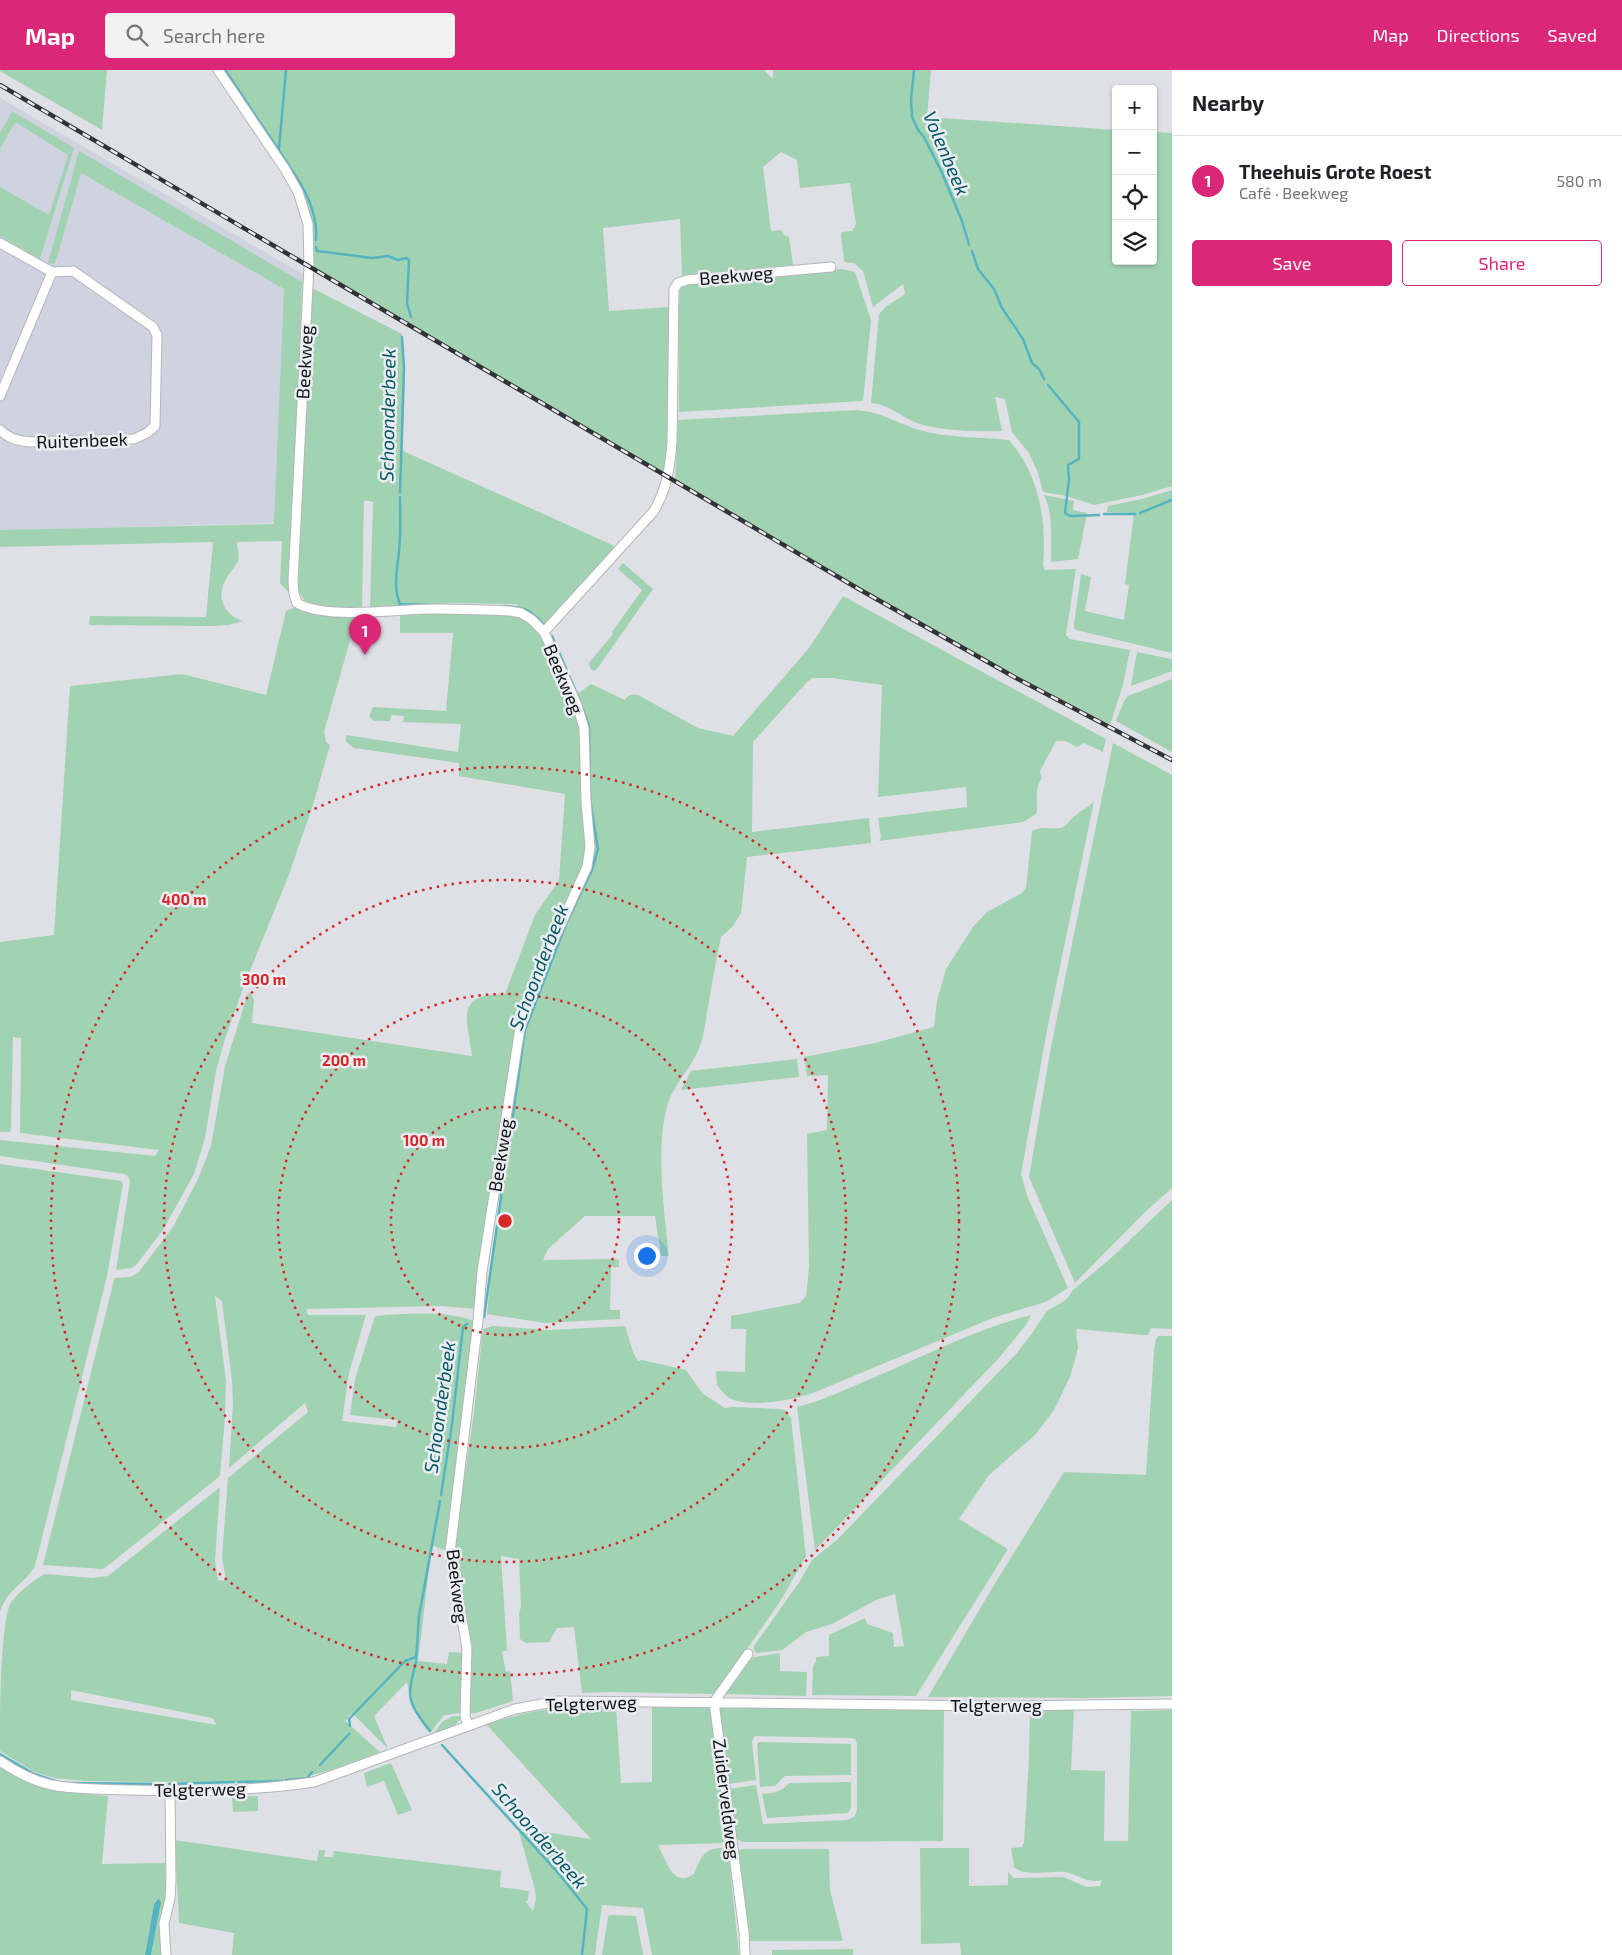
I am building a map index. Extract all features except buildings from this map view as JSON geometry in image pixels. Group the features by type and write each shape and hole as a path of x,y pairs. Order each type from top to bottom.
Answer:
{"street":[{"name":"Beekweg","path":"218,70 285,169 298,192 308,224 309,266 294,580 294,594 297,603 304,608 318,611 365,612 432,609 510,611 520,613 531,619 544,632 577,705 584,728 586,801 590,847 586,867 538,974 520,1028 482,1272 478,1322 450,1552 466,1648 465,1715 468,1726"},
{"path":"0,242 52,272 0,396"},
{"name":"Beekweg","path":"544,632 654,510 662,496 668,478 672,450 674,289 678,283 687,280 830,267"},
{"name":"Ruitenbeek","path":"0,430 6,436 29,442 134,438 147,433 155,426 157,336 153,328 73,271 52,272"},
{"path":"714,1702 748,1654"},
{"name":"Telgterweg","path":"0,1762 35,1780 53,1785 205,1792 283,1787 314,1782 515,1709 558,1701 997,1706 1172,1704"},
{"name":"Zuiderveldweg","path":"714,1702 744,1932 745,1955"},
{"path":"166,1955 164,1923 170,1898 171,1879 170,1791"}],"shaded area":[{"path":"0,98 306,276 295,522 0,531"}],"green space":[{"path":"0,70 107,70 102,130 0,71"},
{"path":"219,70 764,70 773,79 773,70 931,70 927,117 1112,130 1112,265 1157,265 1157,132 1172,133 1172,486 1142,495 1094,505 1067,496 1043,492 1038,473 1029,453 1012,432 1005,399 995,397 1002,431 959,430 927,426 912,421 883,405 871,403 879,314 905,294 903,284 873,307 863,271 854,263 844,262 841,234 842,232 852,231 856,224 850,183 800,188 797,160 781,152 763,167 771,231 781,230 784,235 789,237 793,265 682,275 680,219 603,228 609,311 670,307 668,477 310,268 306,205"},
{"path":"12,111 74,148 40,259 0,236 0,187 49,215 68,155 17,123 14,124 0,149 0,133"},
{"path":"79,151 302,282 290,594 280,583 282,541 237,542 238,561 226,578 221,594 227,611 243,621 228,625 212,626 89,625 90,616 206,617 213,542 0,547 0,530 274,524 284,289 81,173 57,257 54,264 48,263"},
{"path":"842,269 855,272 871,320 863,401 679,412 679,307 682,285 748,276"},
{"path":"310,287 402,334 405,367 403,451 617,547 545,625 533,614 515,604 455,603 370,607 373,502 364,500 362,608 325,608 308,603 302,597 298,589"},
{"path":"856,410 875,413 937,434 1009,440 1028,468 1039,499 1044,532 1043,565 1045,570 1076,569 1066,635 1070,639 1130,650 1123,685 1110,725 946,638 675,481 678,420"},
{"path":"1172,490 1172,653 1076,630 1074,624 1081,574 1091,577 1085,611 1124,620 1129,585 1125,584 1134,513 1107,512 1108,506"},
{"path":"1044,495 1074,501 1073,510 1087,513 1078,559 1051,562 1051,528 1049,511"},
{"path":"623,563 653,589 594,671 590,668 589,663 613,634 612,632 642,590 618,569"},
{"path":"843,596 1106,739 1103,752 1084,743 1077,747 1065,741 1056,741 1040,771 1042,778 1037,788 1036,814 1023,822 879,841 881,838 878,818 967,807 966,787 878,797 882,685 832,678 813,678 807,682 753,742 752,832 869,818 871,843 747,857 741,913 733,926 721,937 701,1042 697,1054 671,1095 664,1120 661,1158 669,1256 661,1256 655,1216 585,1216 548,1249 543,1260 619,1260 619,1267 611,1267 610,1310 620,1310 620,1319 544,1323 487,1314 493,1248 520,1042 535,995 565,924 593,847 576,695 591,684 625,700 630,695 638,695 698,728 733,736 809,648"},
{"path":"296,607 319,616 357,616 324,732 326,742 330,745 313,805 288,877 245,983 225,1039 216,1071 205,1138 194,1174 163,1230 136,1265 132,1268 116,1270 130,1182 128,1176 0,1156 0,1140 155,1156 159,1150 20,1133 21,1038 13,1037 11,1128 10,1132 0,1132 0,942 54,935 70,686 182,674 266,695 286,611"},
{"path":"456,612 516,614 535,629 544,641 579,720 587,828 584,866 519,1021 476,1309 442,1306 306,1309 308,1315 366,1315 349,1373 342,1421 396,1427 397,1420 350,1415 355,1379 375,1316 438,1314 474,1321 448,1552 432,1545 418,1661 447,1664 449,1652 463,1653 461,1713 444,1715 430,1733 414,1710 407,1682 374,1716 388,1749 352,1713 345,1721 380,1752 331,1770 283,1780 213,1783 86,1781 55,1778 34,1772 0,1751 2,1653 7,1616 13,1600 26,1587 45,1574 92,1578 108,1576 220,1487 215,1562 218,1580 226,1581 222,1557 228,1478 308,1412 305,1403 229,1468 233,1403 232,1381 222,1301 215,1296 226,1380 220,1476 106,1567 102,1569 43,1565 114,1280 115,1278 130,1277 138,1273 173,1227 198,1179 211,1146 225,1066 248,993 251,994 254,1000 252,1023 472,1056 467,1012 471,1004 477,999 488,995 505,994 535,915 559,880 565,794 459,776 459,763 354,748 346,742 346,735 458,752 461,724 403,722 404,716 391,715 390,721 374,721 369,717 373,707 446,711 453,633 400,633 400,614","holes":["71,1690 212,1718 217,1725 71,1700"]},
{"path":"1137,652 1172,659 1172,671 1131,686"},
{"path":"1172,679 1172,752 1116,721 1128,696"},
{"path":"1113,743 1172,775 1172,1188 1146,1211 1075,1283 1029,1177 1051,1047"},
{"path":"1094,801 1048,1025 1021,1174 1028,1198 1068,1288 1046,1302 995,1317 813,1393 761,1403 740,1402 729,1398 717,1385 716,1371 745,1372 746,1329 731,1329 731,1316 799,1303 806,1296 809,1267 807,1134 827,1130 828,1075 807,1076 804,1057 875,1043 934,1027 937,1001 946,969 973,927 987,912 1022,893 1026,888 1032,831 1040,828 1062,827"},
{"path":"797,1059 799,1077 681,1090 691,1071"},
{"path":"0,1164 121,1181 123,1184 107,1276 35,1566 7,1597 0,1612"},
{"path":"1172,1200 1172,1329 1151,1328 1148,1335 1143,1335 1076,1329 1078,1348 1070,1377 1054,1410 1035,1435 989,1475 959,1519 1008,1549 916,1696 812,1695 813,1666 816,1662 816,1657 829,1656 829,1635 865,1618 867,1624 893,1633 894,1647 904,1646 895,1594 876,1600 832,1624 806,1632 782,1650 757,1653 754,1651 754,1646 800,1581 812,1560 838,1539 1016,1354 1047,1311 1066,1300 1073,1290 1111,1258"},
{"path":"1031,1315 1026,1325 998,1359 815,1550 797,1407 836,1394 991,1327"},
{"path":"493,1326 549,1330 625,1326 633,1352 638,1361 642,1360 686,1370 703,1394 725,1408 779,1409 785,1410 791,1418 806,1556 781,1600 716,1694 582,1693 574,1627 557,1628 549,1642 526,1643 520,1639 519,1559 501,1556 507,1650 502,1652 506,1672 510,1671 513,1701 476,1713 468,1713 469,1687 454,1548 473,1420 483,1329"},
{"path":"1158,1336 1172,1336 1172,1696 1086,1698 928,1697 1064,1472 1146,1475 1154,1350"},
{"path":"780,1653 780,1671 807,1672 806,1696 724,1694 749,1658"},
{"path":"567,1706 616,1706 621,1783 652,1782 652,1707 711,1708 727,1843 658,1845 671,1871 681,1878 687,1878 694,1874 699,1861 705,1853 714,1849 728,1848 739,1955 652,1955 643,1908 602,1905 595,1955 232,1955 234,1933 179,1923 175,1840 317,1861 319,1850 325,1850 324,1857 333,1857 334,1851 501,1871 500,1887 529,1891 526,1902 533,1911 536,1899 535,1890 519,1832 544,1832 591,1839 486,1724 526,1713"},
{"path":"722,1706 944,1708 943,1841 742,1842 736,1838 729,1789 756,1785 763,1824 847,1820 854,1817 857,1810 857,1744 855,1739 850,1738 755,1736 752,1741 756,1780 728,1784 719,1709"},
{"path":"1030,1710 1074,1710 1071,1770 1105,1771 1104,1841 1128,1841 1131,1711 1172,1710 1172,1955 961,1955 960,1943 921,1944 920,1848 969,1848 969,1886 1008,1885 1008,1872 1014,1878 1063,1877 1087,1887 1100,1886 1102,1880 1086,1880 1064,1872 1031,1873 1014,1867 1011,1848 1022,1847 1024,1842"},
{"path":"453,1716 462,1716 454,1727 431,1737 442,1722"},
{"path":"759,1742 851,1744 851,1775 785,1776 775,1786 760,1787 757,1744"},
{"path":"391,1763 412,1810 398,1815 384,1781 367,1787 364,1773"},
{"path":"0,1768 30,1783 53,1791 108,1796 102,1864 165,1863 164,1955 151,1955 161,1903 159,1898 154,1904 145,1955 0,1955"},
{"path":"851,1782 851,1808 848,1813 767,1818 762,1794 777,1792 789,1783"},
{"path":"258,1796 258,1811 233,1812 232,1797"},
{"path":"741,1849 829,1849 830,1890 843,1941 748,1941 738,1852"},
{"path":"608,1916 636,1916 643,1955 602,1955"},
{"path":"853,1949 853,1955 772,1955 772,1950"}],"water":[{"path":"159,1898 161,1903 151,1955 145,1955 154,1904"}],"waterway":[{"name":"Schoonderbeek","path":"225,70 302,187 313,212 316,240"},
{"path":"279,149 286,70"},
{"name":"Volenbeek","path":"914,70 911,100 912,117 942,173 962,221 969,245"},
{"name":"Schoonderbeek","path":"316,247 317,251 372,258 388,256 398,260 406,258 409,260 407,304 411,317"},
{"name":"Volenbeek","path":"972,251 978,269 994,289 1002,308 1023,339 1032,363 1039,369 1044,379"},
{"name":"Schoonderbeek","path":"400,492 404,368 402,337"},
{"name":"Volenbeek","path":"1048,385 1079,422 1079,459 1068,465 1069,479 1065,513 1070,516 1099,515"},
{"name":"Schoonderbeek","path":"400,497 400,538 396,578 398,598 400,604 428,605"},
{"name":"Volenbeek","path":"1140,513 1172,500"},
{"name":"Volenbeek","path":"1104,514 1135,514"},
{"name":"Schoonderbeek","path":"504,606 528,610 545,626"},
{"name":"Schoonderbeek","path":"484,1317 525,1030 566,924 592,870 598,849 590,800 589,726 552,636"},
{"name":"Schoonderbeek","path":"441,1495 452,1424 463,1327 467,1324"},
{"name":"Schoonderbeek","path":"416,1659 419,1616 440,1501"},
{"path":"350,1726 349,1719 405,1661 416,1657"},
{"name":"Schoonderbeek","path":"416,1662 410,1693 412,1703 430,1731"},
{"path":"320,1765 349,1734"},
{"name":"Schoonderbeek","path":"442,1745 560,1875 587,1909 582,1955"},
{"path":"0,1754 34,1774 59,1782"},
{"path":"286,1780 307,1778 312,1772"},
{"path":"238,1782 282,1781"},
{"path":"169,1784 234,1782"},
{"path":"65,1783 165,1784"}],"railway":[{"path":"0,85 857,588 1016,678 1172,760"}],"place":[{"name":"Theehuis Grote Roest","path":"365,655"}]}
